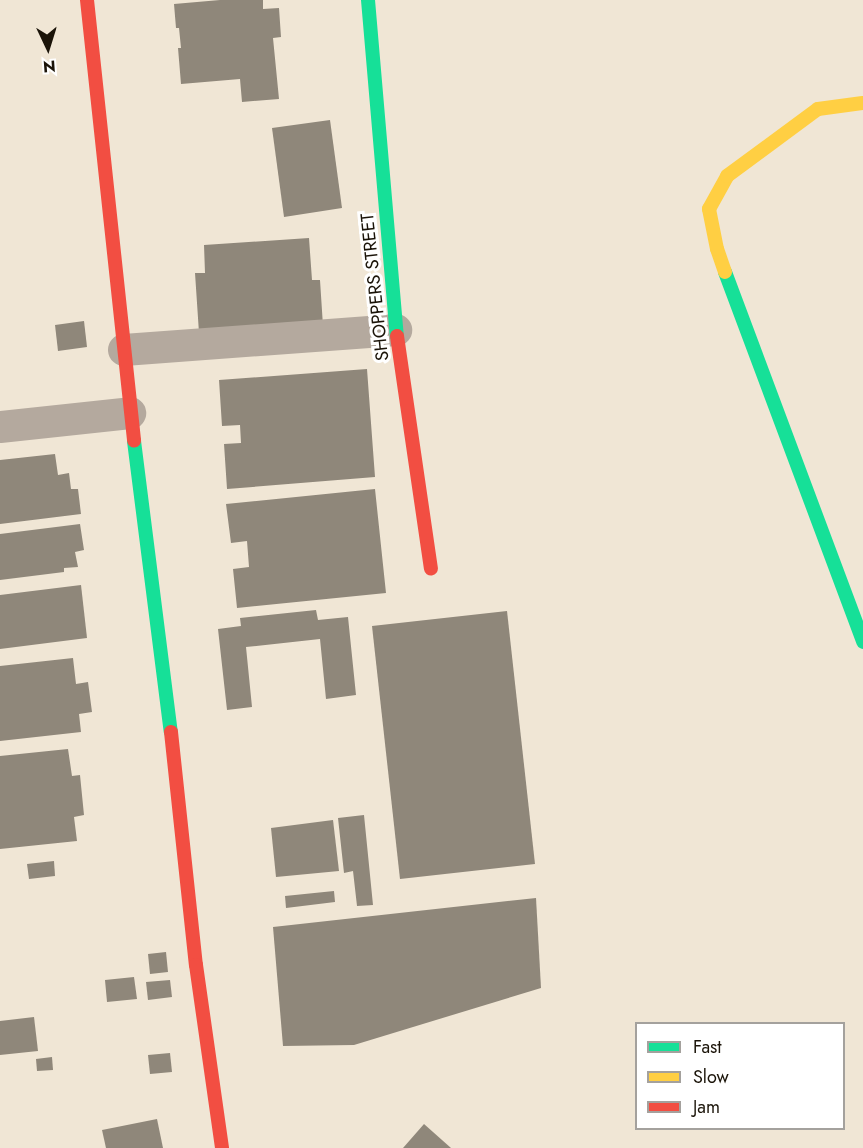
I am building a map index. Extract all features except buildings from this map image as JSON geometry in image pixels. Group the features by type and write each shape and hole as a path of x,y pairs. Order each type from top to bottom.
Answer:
{"street":[{"path":"87,0 130,413 170,720 196,965 222,1148"},
{"name":"SHOPPERS STREET","path":"368,0 396,330 431,569"},
{"path":"863,103 818,109 727,176 709,209 717,249 863,642"},
{"path":"124,350 396,330"},
{"path":"0,427 130,413"}],"traffic: fast":[{"path":"368,0 397,336"},
{"path":"725,272 863,642"},
{"path":"134,441 171,732"}],"traffic: slow":[{"path":"725,272 717,249 709,209 727,176 818,109 863,103"}],"traffic: jam":[{"path":"87,0 134,441"},
{"path":"397,336 431,569"},
{"path":"171,732 196,965 222,1148"}]}
